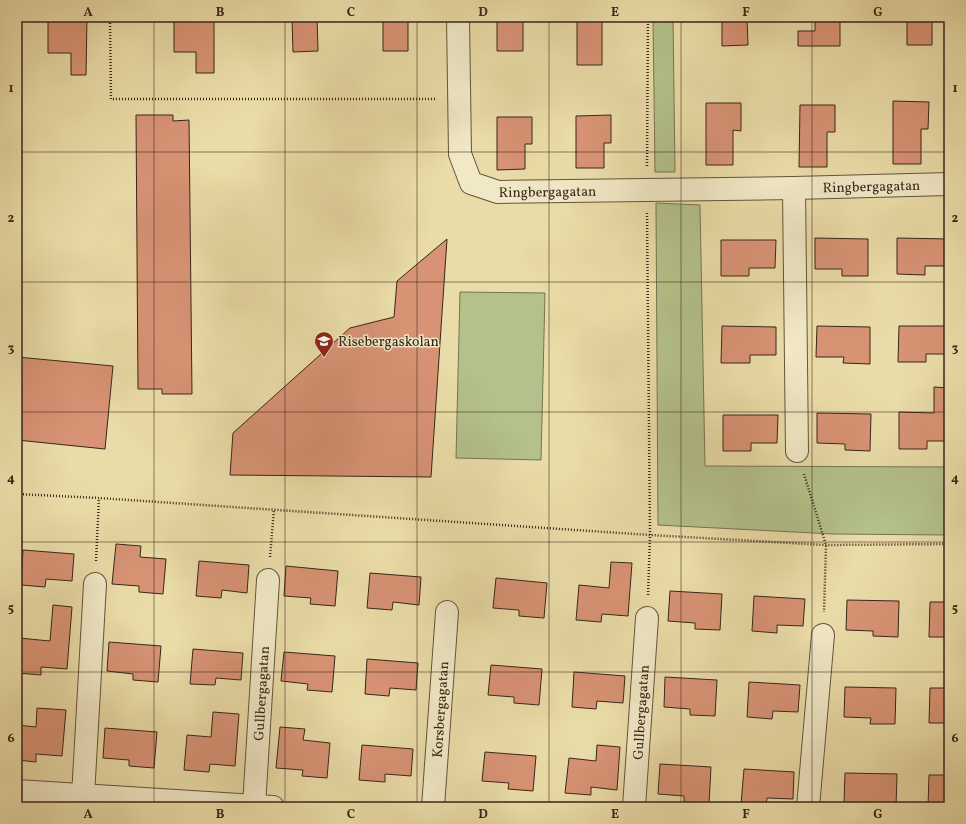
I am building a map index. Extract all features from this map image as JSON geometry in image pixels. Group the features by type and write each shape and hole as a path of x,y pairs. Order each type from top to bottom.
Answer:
{"street":[{"name":"Ringbergagatan","path":"458,17 460,154 471,183 498,192 794,188 949,184"},
{"path":"794,188 796,451"},
{"name":"Gullbergagatan","path":"17,791 264,806 268,580"},
{"path":"83,796 95,584"},
{"name":"Korsbergagatan","path":"433,807 448,612"},
{"name":"Gullbergagatan","path":"634,807 647,618"},
{"path":"808,807 823,635"}],"path":[{"path":"110,17 111,99 459,99"},
{"path":"647,618 650,535 647,190 648,17"},
{"path":"796,451 826,545 823,635"},
{"path":"17,494 826,545 949,544"},
{"path":"95,584 99,498"},
{"path":"268,580 274,509"}],"green space":[{"path":"653,17 673,17 675,172 655,172"},
{"path":"656,203 700,205 705,466 949,467 949,535 833,534 658,525"},
{"path":"460,292 545,293 541,460 456,458"}],"building":[{"path":"48,17 87,17 86,75 71,75 71,53 48,53"},
{"path":"174,17 214,17 214,73 196,73 196,52 174,52"},
{"path":"292,17 317,17 318,51 293,52"},
{"path":"383,17 408,17 408,51 383,51"},
{"path":"497,17 523,17 523,51 497,51"},
{"path":"577,17 602,17 602,65 577,65"},
{"path":"722,17 747,17 748,45 722,46"},
{"path":"815,17 840,17 840,46 798,46 798,31 815,31"},
{"path":"907,17 932,17 932,45 907,45"},
{"path":"893,101 929,102 928,129 921,129 921,164 893,164"},
{"path":"706,103 741,103 741,131 733,130 733,165 706,165"},
{"path":"800,105 835,105 835,132 827,132 827,167 799,167"},
{"path":"136,115 173,115 173,121 189,120 192,394 162,394 162,389 138,389"},
{"path":"611,115 611,143 604,143 604,168 576,168 576,116"},
{"path":"497,117 532,117 532,144 525,144 525,169 497,170"},
{"path":"815,238 868,239 868,276 842,276 842,269 815,269"},
{"path":"897,238 949,239 949,266 925,266 925,275 897,274"},
{"path":"447,239 431,477 230,475 233,433 350,328 394,317 397,281"},
{"path":"721,240 776,240 775,268 749,268 749,276 721,276"},
{"path":"722,326 776,327 776,355 750,355 750,363 721,363"},
{"path":"817,326 870,327 870,364 843,363 844,357 816,357"},
{"path":"899,326 949,326 949,354 926,354 926,362 898,362"},
{"path":"17,357 113,366 105,449 17,440"},
{"path":"934,387 949,388 949,441 927,441 927,449 899,449 899,412 934,413"},
{"path":"817,413 871,414 870,451 845,450 845,444 817,443"},
{"path":"723,415 778,415 777,443 751,443 751,451 723,451"},
{"path":"116,544 141,546 140,557 166,559 163,594 139,592 139,586 112,584"},
{"path":"23,550 74,554 72,581 46,579 45,587 21,585"},
{"path":"199,561 249,565 247,593 222,590 221,598 196,596"},
{"path":"611,562 632,563 628,616 602,614 601,622 576,620 579,585 609,588"},
{"path":"286,566 338,571 335,606 310,604 311,598 284,596"},
{"path":"370,573 421,577 419,605 393,602 392,610 367,608"},
{"path":"496,578 547,583 544,618 519,616 519,610 493,608"},
{"path":"670,591 722,594 720,630 695,629 695,623 668,621"},
{"path":"754,596 805,599 803,626 777,625 777,633 752,631"},
{"path":"847,600 899,601 898,637 873,636 873,631 846,630"},
{"path":"930,602 949,602 949,637 929,637"},
{"path":"53,605 72,607 67,669 41,667 41,675 17,673 19,638 50,641"},
{"path":"109,642 161,646 158,682 133,680 133,674 107,671"},
{"path":"193,649 243,653 241,680 216,678 215,685 190,684"},
{"path":"284,652 335,656 332,692 307,690 308,684 281,681"},
{"path":"367,659 418,663 416,690 390,688 389,696 365,694"},
{"path":"491,665 542,669 539,705 514,703 514,697 488,695"},
{"path":"574,672 625,676 623,703 597,701 596,709 572,707"},
{"path":"665,677 717,680 715,716 690,715 690,709 664,707"},
{"path":"749,682 800,685 798,712 773,711 772,719 747,717"},
{"path":"845,687 896,688 895,724 870,724 871,718 844,717"},
{"path":"930,688 949,688 949,723 929,723"},
{"path":"37,708 66,710 62,756 36,754 36,762 17,760 17,725 36,727"},
{"path":"213,712 239,714 235,766 210,764 209,772 184,770 187,735 211,737"},
{"path":"280,727 305,729 303,740 330,743 327,778 302,776 303,770 276,768"},
{"path":"105,728 157,732 154,768 129,766 129,760 103,758"},
{"path":"362,745 413,749 411,776 385,774 385,782 359,780"},
{"path":"597,745 620,747 617,790 591,787 591,795 565,793 569,758 596,761"},
{"path":"485,752 536,756 533,791 508,789 509,783 482,781"},
{"path":"660,764 711,767 709,803 684,802 684,796 658,794"},
{"path":"744,769 794,772 793,799 767,798 766,806 741,804"},
{"path":"845,773 897,774 896,807 871,807 871,803 844,803"},
{"path":"929,775 949,775 949,807 928,807"}],"place":[{"name":"Risebergaskolan","path":"324,358"}]}
